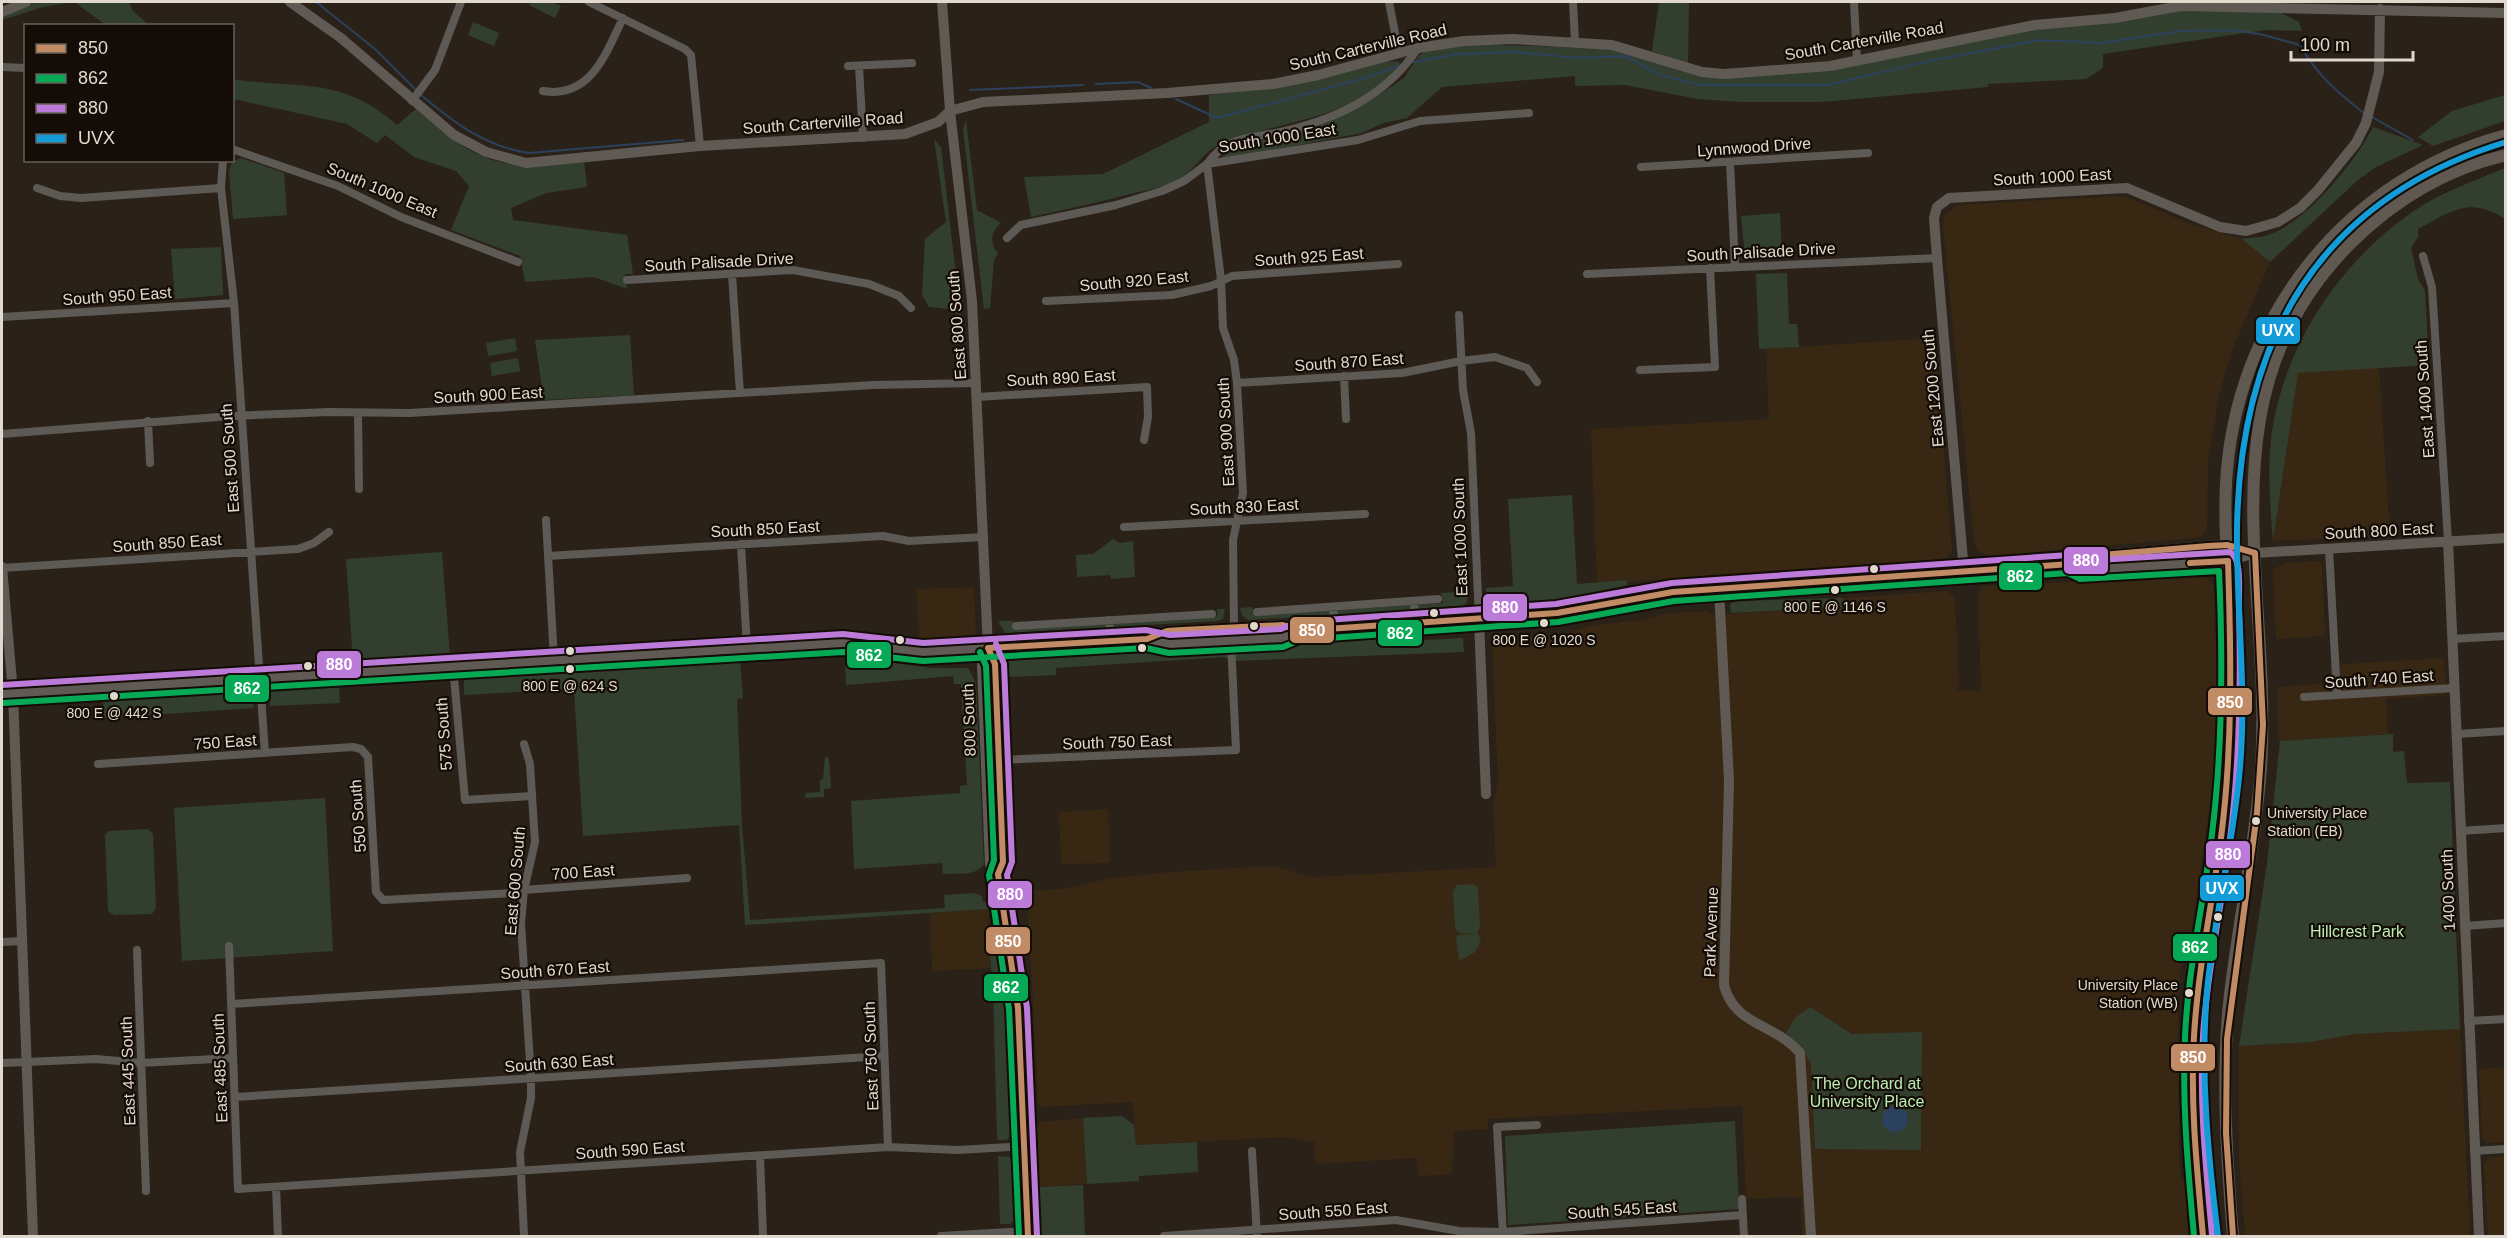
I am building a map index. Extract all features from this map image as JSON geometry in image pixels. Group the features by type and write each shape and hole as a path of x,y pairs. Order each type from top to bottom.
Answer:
{"main road":[{"path":"2204,1236 2195,1144 2194,1039 2196,997 2221,838 2232,725 2226,482 2238,403 2258,346 2288,292 2321,247 2380,194 2433,162 2505,135"},
{"path":"2233,1236 2226,1133 2227,1040 2257,813 2263,725 2252,478 2259,419 2277,356 2299,310 2342,253 2385,214 2434,181 2465,167 2505,155"}],"street":[{"path":"2,12 26,2"},
{"name":"South Carterville Road","path":"290,2 340,38 412,101 469,145 506,159 526,163 700,146 863,138 912,132 938,122 950,111 983,102 1167,93 1273,84 1418,48 1464,41 1575,42 1623,47 1710,73 1791,70 1857,60 2035,25 2148,7 2380,9 2505,13"},
{"path":"412,101 435,70 460,2"},
{"path":"589,2 687,50 693,59 700,146"},
{"name":"East 800 South","path":"942,2 950,111 972,301 988,648"},
{"path":"1389,2 1399,54"},
{"path":"1573,2 1575,42"},
{"path":"1854,2 1857,60"},
{"name":"South 1000 East","path":"1941,203 1949,198 2127,188 2220,227 2246,231 2266,227 2289,215 2318,190 2356,143 2373,103 2379,72 2380,9"},
{"path":"543,91 568,91 587,81 600,66 623,18"},
{"path":"1207,164 1216,151 1237,140 1305,126 1356,104 1395,79 1418,48"},
{"path":"848,66 912,63"},
{"path":"859,66 863,138"},
{"path":"2,67 24,68"},
{"name":"South 1000 East","path":"1007,238 1021,225 1116,205 1162,191 1184,181 1207,164 1358,140 1420,121 1529,113"},
{"name":"South 1000 East","path":"234,150 338,186 401,217 518,262"},
{"name":"Lynnwood Drive","path":"1641,167 1868,153"},
{"name":"East 500 South","path":"223,162 221,188 234,303 265,753"},
{"path":"1730,162 1735,266"},
{"name":"East 900 South","path":"1207,164 1221,280 1223,328 1234,360 1237,383 1243,494 1232,555 1234,627"},
{"path":"37,188 75,198 221,188"},
{"name":"East 1200 South","path":"1941,203 1937,207 1934,218 1964,572"},
{"name":"East 1400 South","path":"2423,256 2432,287 2448,542"},
{"name":"South Palisade Drive","path":"1587,274 1937,258"},
{"name":"South 925 East","path":"1221,280 1232,276 1398,264"},
{"path":"1640,370 1715,367 1710,268"},
{"name":"South Palisade Drive","path":"627,280 794,270 869,284 899,296 911,309"},
{"path":"732,275 740,393"},
{"name":"South 920 East","path":"1046,301 1172,295 1211,286 1221,280"},
{"name":"South 950 East","path":"2,317 234,303"},
{"name":"East 1000 South","path":"1459,315 1464,401 1471,433 1486,794"},
{"name":"South 870 East","path":"1237,383 1402,373 1461,361 1495,357 1527,368 1537,382"},
{"path":"1344,376 1346,419"},
{"name":"South 900 East","path":"2,434 148,421 240,416 420,412 873,385 976,383"},
{"name":"South 890 East","path":"977,397 1147,387 1148,417 1144,440"},
{"path":"358,413 359,489"},
{"path":"148,421 150,463"},
{"name":"South 830 East","path":"1124,527 1365,514"},
{"path":"546,520 554,658"},
{"name":"South 850 East","path":"2,567 298,549 314,543 329,532"},
{"name":"South 850 East","path":"548,556 883,536 909,541 984,537"},
{"name":"South 800 East","path":"2070,564 2079,570 2228,561 2255,553 2505,538"},
{"name":"1400 South","path":"2448,542 2479,1236"},
{"path":"741,544 747,648"},
{"name":"South 800 East","path":"7,694 259,680 554,658 843,643 922,652 1147,639 1169,644 1283,638 1298,631 1557,614 1646,595 2070,564 2078,557 2227,545 2255,553"},
{"path":"2329,549 2337,695"},
{"path":"2,567 22,941 33,1236"},
{"name":"Park Avenue","path":"1719,589 1729,781 1724,985 1727,998 1737,1012 1789,1040 1800,1053 1811,1236"},
{"path":"1257,612 1438,599"},
{"path":"1414,601 1415,624"},
{"path":"1333,607 1335,628"},
{"path":"1016,626 1212,614"},
{"path":"1181,615 1182,630"},
{"path":"1109,620 1111,641"},
{"name":"South 800 East","path":"1147,639 1167,631 1234,627 1283,625 1298,631"},
{"path":"1169,644 1181,637 1225,634 1234,627"},
{"path":"2452,639 2505,636"},
{"name":"South 750 East","path":"998,760 1236,750 1231,641"},
{"name":"800 South","path":"988,648 996,664 1003,862 998,874 1018,1008 1025,1146"},
{"name":"800 South","path":"988,648 982,666 990,864 998,874"},
{"name":"575 South","path":"453,666 465,800 532,796"},
{"name":"South 740 East","path":"2304,697 2455,688"},
{"path":"2457,734 2505,732"},
{"name":"East 600 South","path":"524,744 530,764 535,842 524,890 521,923 531,1078 531,1098 520,1152 524,1236"},
{"name":"750 East","path":"98,764 354,747"},
{"name":"550 South","path":"354,747 368,757 376,892"},
{"path":"2460,831 2505,828"},
{"name":"700 East","path":"376,892 383,900 515,893 524,890 687,878"},
{"path":"2465,926 2505,923"},
{"path":"2,942 22,941"},
{"name":"East 485 South","path":"229,946 238,1189"},
{"name":"East 445 South","path":"137,950 146,1191"},
{"name":"South 670 East","path":"231,1004 881,963"},
{"name":"East 750 South","path":"881,963 888,1147"},
{"path":"2468,1021 2505,1018"},
{"name":"South 630 East","path":"235,1097 884,1056"},
{"path":"2,1063 96,1059 141,1063 233,1058"},
{"path":"1503,1234 1497,1127 1537,1125"},
{"path":"941,1236 1028,1234 1025,1146"},
{"name":"South 590 East","path":"238,1189 888,1147 958,1150 1025,1146"},
{"path":"2474,1151 2505,1149"},
{"path":"1252,1151 1257,1233"},
{"path":"760,1156 763,1236"},
{"path":"276,1187 278,1236"},
{"path":"1742,1199 1744,1236"},
{"name":"South 545 East","path":"1503,1234 1743,1215"},
{"name":"South 550 East","path":"1164,1236 1257,1233 1396,1220 1459,1231 1503,1234"}],"shaded area":[{"path":"2127,197 2190,224 2242,239 2270,262 2233,348 2219,394 2208,462 2207,529 2203,535 2194,538 1990,556 1978,551 1974,542 1943,226 1945,215 1958,205"},
{"path":"1935,338 1952,552 1945,559 1597,584 1591,429 1769,419 1766,349"},
{"path":"2379,367 2390,536 2273,541 2298,373"},
{"path":"2318,561 2322,565 2325,636 2276,639 2273,570 2284,563"},
{"path":"2205,576 2213,585 2219,712 2214,776 2192,928 2182,958 2178,995 2179,1156 2181,1179 2185,1181 2188,1236 1802,1236 1801,1197 1746,1199 1742,1106 1488,1119 1488,1129 1454,1131 1452,1174 1418,1176 1417,1158 1316,1164 1314,1142 1284,1137 1136,1145 1133,1102 1041,1107 1038,1103 1027,891 1063,889 1107,879 1159,873 1250,867 1273,866 1314,877 1496,867 1493,805 1498,781 1492,640 1496,635 1555,637 1592,625 1643,620 1668,613 1708,611 1712,615 1843,607 1843,598 1948,591 1955,598 1959,686 1956,690 1981,691 1978,593 1983,586"},
{"path":"974,587 976,636 944,641 919,638 916,589"},
{"path":"2444,658 2446,695 2386,699 2388,734 2278,742 2277,687 2329,683 2343,664"},
{"path":"1108,809 1110,863 1061,864 1059,812"},
{"path":"988,909 990,968 932,971 930,913"},
{"path":"2460,1029 2470,1236 2245,1236 2239,1157 2239,1046 2311,1042 2355,1034"},
{"path":"2505,1067 2505,1142 2487,1143 2482,1137 2479,1069"},
{"path":"1083,1118 1087,1184 1039,1187 1037,1127 1040,1122"},
{"path":"2505,1156 2505,1236 2488,1236 2484,1165 2488,1158"}],"green space":[{"path":"36,2 74,2 43,7 2,20 2,16"},
{"path":"74,2 129,2 133,11 148,24 105,24"},
{"path":"531,2 552,2 561,6 555,18 529,5"},
{"path":"1659,2 1689,2 1688,64 1652,51"},
{"path":"2175,11 2279,12 2299,22 2302,31 2265,30 2103,54 2103,68 2086,79 1988,84 1988,87 1822,102 1740,102 1698,99 1625,85 1575,86 1575,76 1442,87 1407,118 1383,123 1362,133 1220,160 1229,150 1247,142 1282,137 1326,123 1373,99 1404,78 1419,55 1428,50 1475,44 1609,49 1749,77 2003,34"},
{"path":"473,22 499,33 494,46 468,35"},
{"path":"1387,61 1399,62 1401,69 1383,85 1362,98 1316,116 1222,143 1209,151 1186,174 1173,183 1031,217 1024,177 1103,174 1209,122 1209,95 1289,85"},
{"path":"234,79 319,87 338,91 357,98 397,125 416,109 461,145 500,162 532,164 584,160 587,187 546,193 511,208 513,220 627,235 633,274 625,274 627,289 594,277 525,282 520,256 451,230 469,186 456,171 414,157 385,135 377,143 347,124 234,99"},
{"path":"2505,95 2505,121 2433,146 2418,137 2452,111"},
{"path":"966,120 977,210 1001,223 992,238 993,246 998,253 994,260 990,308 984,309 963,130"},
{"path":"2373,127 2423,145 2376,167 2359,179 2270,262 2242,239 2265,236 2296,220 2342,174"},
{"path":"934,139 941,147 961,317 950,309 929,307 922,295 925,239 946,222"},
{"path":"241,158 284,173 287,215 233,219 229,171 234,161"},
{"path":"2505,168 2505,219 2493,212 2471,207 2451,212 2418,229 2418,237 2411,248 2418,279 2425,291 2429,365 2298,373 2273,541 2269,472 2272,431 2279,398 2290,366 2321,306 2363,254 2414,211 2447,192"},
{"path":"1780,213 1782,257 1749,258 1745,256 1741,216"},
{"path":"221,247 223,295 175,299 171,249"},
{"path":"1787,273 1789,324 1797,324 1799,347 1759,349 1756,274"},
{"path":"630,335 634,395 544,400 535,340"},
{"path":"515,338 517,351 488,356 486,343"},
{"path":"518,358 520,371 492,376 490,363"},
{"path":"1572,495 1577,584 1627,580 1627,585 1549,602 1491,604 1486,600 1486,588 1513,586 1508,499"},
{"path":"1113,539 1120,543 1133,541 1135,577 1111,579 1110,575 1077,577 1076,555 1093,554"},
{"path":"442,552 450,656 353,662 346,559"},
{"path":"1468,591 1467,603 1459,607 1248,620 1242,615 1240,608 1252,607 1254,615 1443,603 1441,593"},
{"path":"1843,598 1843,607 1731,613 1730,604 1736,601"},
{"path":"1217,609 1225,609 1223,619 1217,621 1005,633 998,621 1013,621 1014,630 1217,617"},
{"path":"1463,638 1464,652 1233,661 1224,657 1056,668 1056,675 1008,677 1002,667 1007,660 1374,639 1408,641"},
{"path":"845,658 931,668 968,668 976,683 984,864 981,868 966,874 943,874 942,863 854,869 851,801 960,793 960,786 967,785 961,684 954,684 953,676 846,685"},
{"path":"740,660 743,698 737,699 742,825 750,920 945,908 944,895 974,893 982,896 983,902 987,902 988,909 745,925 739,825 583,836 574,689 464,695 464,676"},
{"path":"339,684 340,703 270,706 269,694 275,688"},
{"path":"245,690 252,694 254,708 104,718 103,699"},
{"name":"Hillcrest Park","path":"2393,734 2393,752 2404,751 2407,783 2450,782 2460,1029 2355,1034 2311,1042 2239,1046 2267,864 2280,741"},
{"path":"825,757 829,758 831,788 824,789 824,797 805,798 806,793 820,792"},
{"path":"325,798 333,951 182,961 174,808"},
{"path":"148,829 153,834 156,908 152,914 114,915 108,911 105,835 109,831"},
{"path":"1473,884 1478,888 1480,928 1477,932 1481,941 1475,952 1459,961 1456,938 1458,935 1476,933 1459,933 1455,928 1453,891 1457,885"},
{"path":"989,944 997,944 1007,1024 1011,1134 1007,1140 997,1140 993,988"},
{"name":"The Orchard at University Place","path":"1810,1007 1852,1034 1922,1032 1921,1150 1815,1149 1811,1064 1801,1046 1786,1033 1796,1017"},
{"path":"1122,1116 1134,1125 1136,1145 1197,1142 1198,1172 1139,1176 1139,1181 1087,1184 1083,1118"},
{"path":"1735,1121 1739,1209 1508,1225 1505,1136"},
{"path":"998,1156 1010,1157 1012,1161 1015,1219 1010,1224 1000,1224"},
{"path":"1083,1185 1085,1236 1040,1236 1039,1187"}],"water":[{"path":"1895,1106 1904,1110 1908,1119 1904,1128 1895,1132 1886,1128 1882,1119 1886,1110"}],"waterway":[{"path":"316,2 375,49 417,91"},
{"path":"1414,62 1458,54 1516,52 1578,58 1625,56 1660,75 1701,85 1827,85 1934,60 2040,40 2101,43 2181,31 2231,30 2260,34 2300,45 2328,82 2364,113"},
{"path":"1176,99 1217,118 1365,78 1401,65"},
{"path":"1096,84 1138,82 1151,88"},
{"path":"970,90 1083,85"},
{"path":"421,95 445,115 484,139 513,150 529,153 683,140"},
{"path":"2372,117 2413,140"},
{"path":"2502,181 2506,183"}],"transit line":[{"name":"UVX","path":"2218,1236 2206,1114 2205,1022 2210,963 2240,767 2242,677 2237,528 2242,459 2254,396 2274,338 2302,286 2340,239 2386,200 2441,167 2506,142"},
{"name":"850","path":"988,648 1147,639 1167,631 1182,630 1283,625 1298,631 1557,613 1673,592 2070,564 2078,557 2208,546 2227,545 2255,553 2263,725 2257,813 2227,1039 2226,1133 2233,1236"},
{"name":"880","path":"2,685 843,634 923,643 1146,630 1170,635 1281,629 1297,622 1556,604 1672,583 2069,555 2081,561 2230,552 2237,562 2239,577 2238,752 2230,839 2208,987 2202,1061 2204,1136 2212,1235"},
{"name":"850","path":"2190,563 2228,561 2230,630 2230,700 2225,803 2202,961 2194,1036 2196,1161 2203,1236"},
{"name":"862","path":"3,703 843,652 923,661 1146,648 1169,653 1283,647 1300,640 1558,622 1674,601 2068,573 2080,579 2219,571 2221,670 2216,801 2189,986 2184,1062 2185,1112 2194,1236"},
{"name":"880","path":"996,644 1004,664 1012,862 1007,875 1027,1008 1037,1236"},
{"name":"850","path":"988,648 995,664 1003,862 998,874 1018,1008 1028,1236"},
{"name":"862","path":"980,652 986,666 994,860 989,875 1009,1009 1019,1236"}],"place":[{"name":"800 E @ 1146 S","path":"1835,590"},
{"name":"800 E @ 1020 S","path":"1544,623"},
{"name":"800 E @ 624 S","path":"570,669"},
{"name":"800 E @ 442 S","path":"114,696"},
{"name":"University Place Station (EB)","path":"2256,821"},
{"name":"University Place Station (WB)","path":"2189,993"}]}
